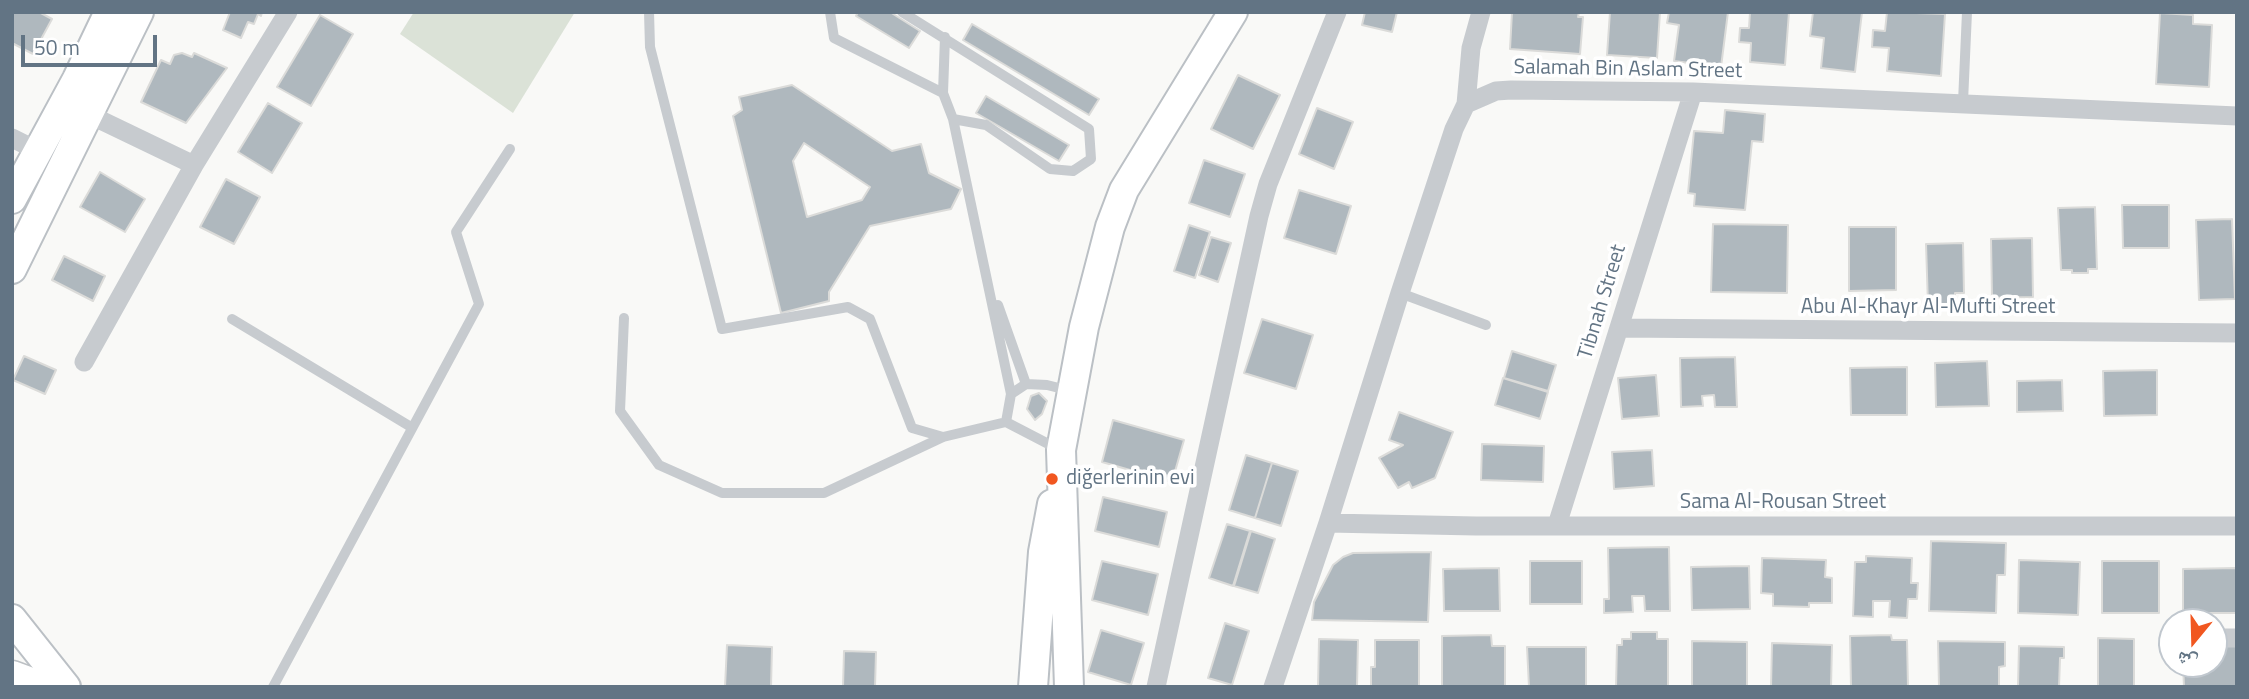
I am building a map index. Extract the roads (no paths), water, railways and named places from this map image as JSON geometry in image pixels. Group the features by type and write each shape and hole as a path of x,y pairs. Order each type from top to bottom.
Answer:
{"main road":[{"path":"12,677 39,687"}],"street":[{"path":"12,199 77,79 109,12"},
{"path":"12,269 139,12"},
{"path":"84,362 194,165 288,12"},
{"path":"1033,687 1043,552 1071,391 1106,240 1124,190 1233,12"},
{"path":"1156,687 1259,216 1268,184 1337,12"},
{"path":"1273,687 1400,293 1454,130 1466,104 1471,48 1482,12"},
{"name":"Salamah Bin Aslam Street","path":"1466,104 1496,91 1511,90 1693,92 2237,116"},
{"name":"Tibnah Street","path":"1557,525 1693,92"},
{"path":"90,115 194,165"},
{"path":"12,138 38,151"},
{"name":"Abu Al-Khayr Al-Mufti Street","path":"1619,328 2237,332"},
{"path":"1061,459 1069,687"},
{"name":"Sama Al-Rousan Street","path":"1328,523 2237,526"},
{"path":"12,619 66,687"}],"lane":[{"path":"649,12 650,47 722,329 848,307 870,319 912,428 943,437"},
{"path":"830,12 834,38 943,93"},
{"path":"902,12 1089,129 1091,159 1073,172 1050,169 986,125 953,119"},
{"path":"1963,103 1967,12"},
{"path":"945,37 943,93 953,119 1012,394 1006,422"},
{"path":"273,687 479,304 456,232 510,149"},
{"path":"985,267 1026,384"},
{"path":"1400,293 1486,325"},
{"path":"624,318 620,411 659,465 722,493 824,494 943,437 1006,422 1061,459"},
{"path":"232,319 411,427"},
{"path":"1012,394 1026,384 1047,385 1071,391"}],"place":[{"name":"diğerlerinin evi","path":"1052,479"}]}
